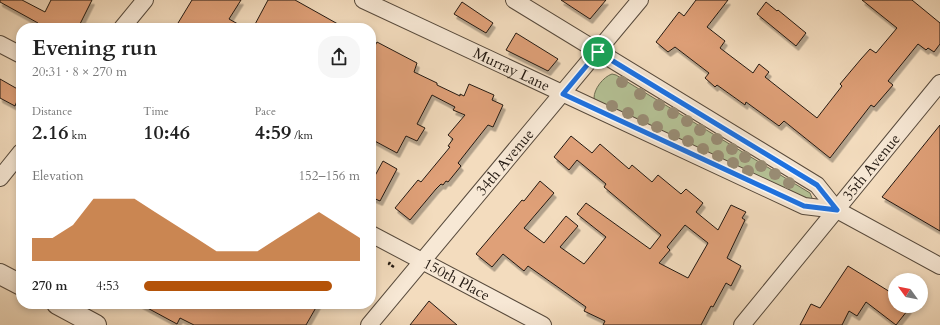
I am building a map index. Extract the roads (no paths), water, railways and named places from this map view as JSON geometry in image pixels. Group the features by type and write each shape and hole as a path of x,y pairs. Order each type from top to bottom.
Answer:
{"street":[{"path":"126,23 145,0"},
{"name":"Murray Lane","path":"363,0 804,206 837,210"},
{"path":"514,0 817,185 837,210 940,266"},
{"name":"34th Avenue","path":"369,325 640,0"},
{"path":"0,44 16,52"},
{"name":"35th Avenue","path":"742,325 940,83"},
{"path":"0,178 16,158"},
{"name":"150th Place","path":"376,237 543,325"},
{"path":"0,274 16,282"},
{"path":"66,309 96,325"}]}
